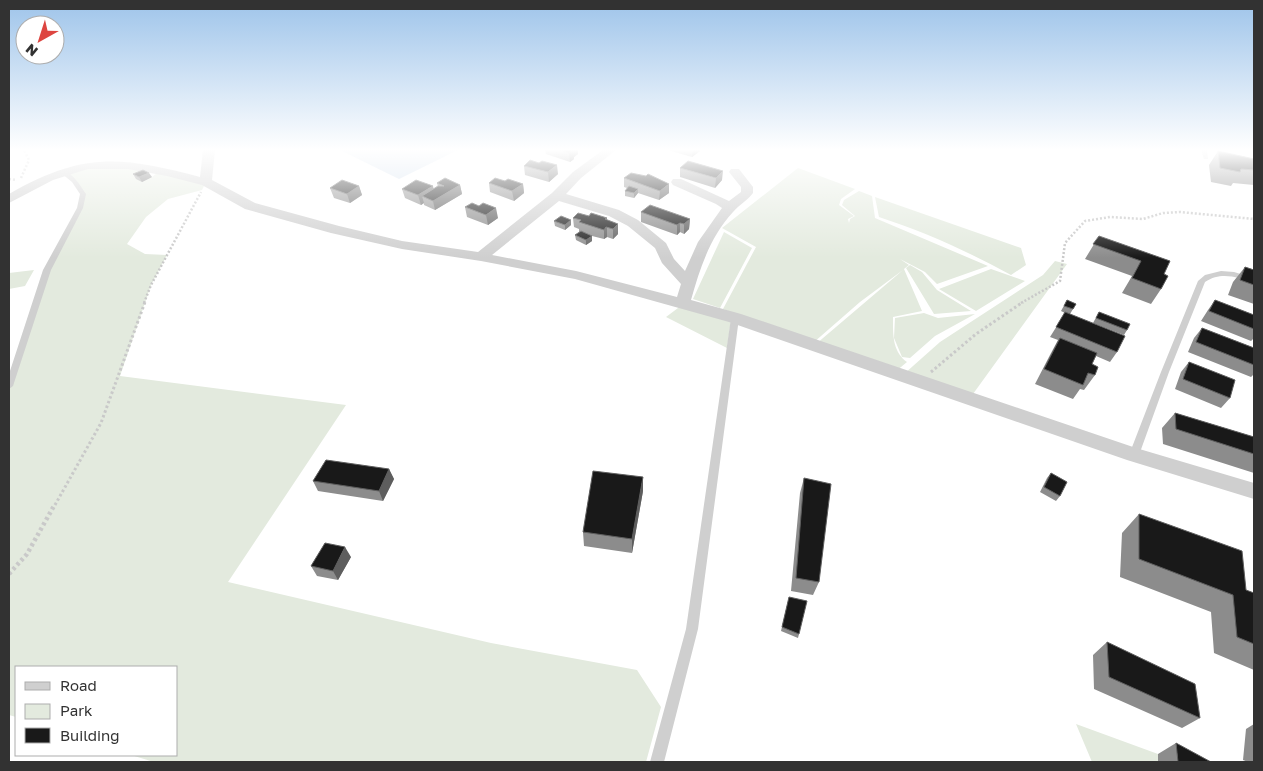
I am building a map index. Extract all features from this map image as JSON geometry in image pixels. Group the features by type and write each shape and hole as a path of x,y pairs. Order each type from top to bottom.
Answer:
{"street":[{"path":"9,199 32,186"},
{"path":"213,186 250,206 336,230 402,245 481,257 576,275 735,318 1134,455 1254,492"},
{"path":"481,257 557,196 567,186"},
{"path":"686,186 721,201 729,208"},
{"path":"683,303 698,251 711,229 729,208 747,193 746,186"},
{"path":"557,196 614,213 633,223 661,246 667,260 688,283"}],"lane":[{"path":"9,386 46,270 80,208 83,194 77,186"},
{"path":"1134,455 1202,281 1210,275 1220,272 1254,280"},
{"path":"657,762 692,629 735,318"}],"path":[{"path":"9,574 27,554 101,424 151,285 204,186"},
{"path":"920,382 954,349 1002,315 1060,281 1065,243 1085,221 1110,217 1143,218 1163,213 1180,212 1254,218"}],"green space":[{"path":"76,186 204,186 202,190 168,199 146,217 127,244 145,254 167,255 151,285 120,376 346,405 228,582 491,643 637,670 661,707 646,762 154,762 134,756 178,756 178,666 15,666 15,717 9,715 9,386 47,270 80,208 83,193"},
{"path":"775,186 847,186 855,189 841,199 839,205 854,216 848,219 849,223 850,219 855,216 842,205 844,200 859,191 872,196 875,218 988,266 937,284 925,272 900,259 909,265 904,269 922,311 893,317 893,336 896,347 898,353 907,362 895,372 816,344 903,270 860,302 813,343 723,309 756,247 722,228"},
{"path":"875,197 1021,248 1026,265 1011,275 946,243 879,217"},
{"path":"724,232 752,248 720,308 693,299"},
{"path":"1055,261 1067,264 973,394 904,374 940,342 1043,275"},
{"path":"910,265 922,272 937,290 971,311 934,314 906,268"},
{"path":"991,269 1025,281 976,311 939,289"},
{"path":"34,270 25,286 9,289 9,273"},
{"path":"682,305 731,320 727,348 666,317"},
{"path":"924,313 938,318 975,314 935,336 910,358 902,357 894,338 895,318"},
{"path":"1076,724 1158,754 1158,762 1092,762"}],"building":[{"path":"333,186 359,186 347,194 330,188"},
{"path":"407,186 433,186 418,195 402,189"},
{"path":"438,186 458,186 433,201 422,196"},
{"path":"498,186 520,186 512,191"},
{"path":"629,186 638,189 634,193 625,191"},
{"path":"646,186 666,186 660,191"},
{"path":"472,203 479,206 483,203 496,208 486,215 465,207"},
{"path":"650,205 690,219 684,224 680,223 677,225 641,212"},
{"path":"578,213 589,216 591,213 618,224 613,229 606,227 604,230 579,222 581,220 573,218"},
{"path":"561,216 571,220 565,225 554,221"},
{"path":"581,231 592,236 586,240 575,235"},
{"path":"1099,236 1170,261 1164,274 1168,276 1161,289 1132,278 1141,261 1093,244"},
{"path":"1245,267 1254,270 1254,285 1240,280"},
{"path":"1067,300 1076,304 1073,309 1064,306"},
{"path":"1215,300 1254,315 1254,329 1209,311"},
{"path":"1065,312 1125,336 1117,352 1056,327"},
{"path":"1099,312 1130,324 1127,330 1096,318"},
{"path":"1202,328 1254,348 1254,365 1196,342"},
{"path":"1060,338 1097,353 1092,364 1098,367 1095,375 1088,373 1083,385 1044,369"},
{"path":"1189,362 1235,380 1230,398 1183,379"},
{"path":"1175,413 1254,437 1254,454 1176,429"},
{"path":"326,460 389,469 379,491 313,481"},
{"path":"593,471 643,477 632,539 583,532"},
{"path":"1051,473 1067,482 1060,496 1044,487"},
{"path":"804,478 831,484 819,582 796,578"},
{"path":"1139,514 1242,551 1246,590 1254,593 1254,644 1237,637 1233,595 1139,559"},
{"path":"325,543 345,547 333,571 311,566"},
{"path":"789,597 807,601 799,634 782,627"},
{"path":"1107,642 1195,684 1200,718 1109,677"},
{"path":"1176,743 1211,762 1178,762"}]}
